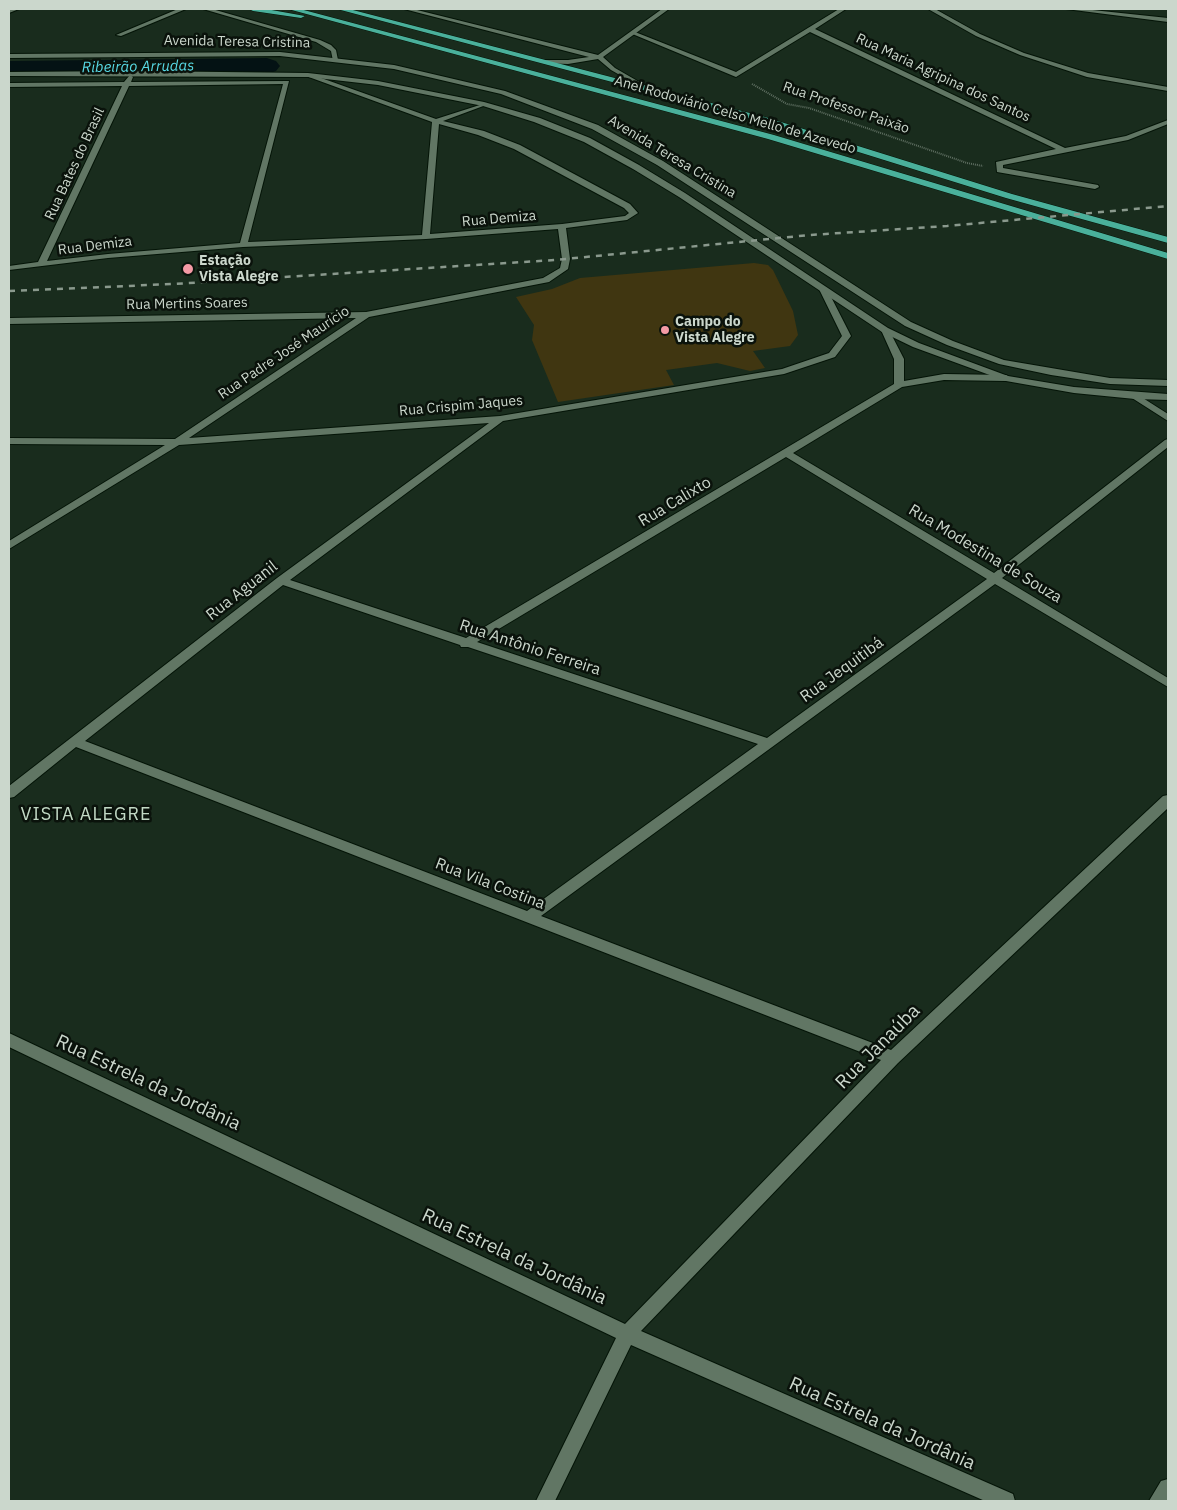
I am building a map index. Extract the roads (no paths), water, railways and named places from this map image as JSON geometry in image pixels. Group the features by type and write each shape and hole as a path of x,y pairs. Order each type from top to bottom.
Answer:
{"highway":[{"path":"253,9 338,21"},
{"name":"Anel Rodoviário Celso Mello de Azevedo","path":"292,9 771,137 1168,256"},
{"name":"Anel Rodoviário Celso Mello de Azevedo","path":"340,9 772,122 1096,221 1168,240"},
{"path":"1096,221 1168,235"},
{"path":"1143,250 1168,263"}],"street":[{"path":"9,12 16,9"},
{"path":"119,35 182,9"},
{"path":"206,9 318,41 329,46 334,51 335,60"},
{"path":"407,9 599,57 613,69 646,88"},
{"path":"545,62 568,62 599,57 666,9"},
{"path":"633,34 736,75 843,9"},
{"path":"931,9 978,35 1022,54 1086,75 1168,89"},
{"path":"1069,9 1168,20"},
{"name":"Rua Maria Agripina dos Santos","path":"809,29 1066,151"},
{"name":"Avenida Teresa Cristina","path":"9,56 280,54 394,67 494,89 595,127 660,162 908,324 950,343 1002,362 1051,372 1110,381 1168,383"},
{"name":"Rua Bates do Brasil","path":"41,265 132,73"},
{"name":"Avenida Teresa Cristina","path":"9,74 308,75 378,82 484,104 537,120 587,140 682,195 885,330 956,360 1006,378 1074,390 1168,397"},
{"name":"Rua Demiza","path":"9,268 108,256 243,245 426,237 562,226 627,218 634,213 627,206 517,148 481,133 436,121 308,75"},
{"path":"9,85 286,82 243,245"},
{"path":"426,237 436,121 484,104"},
{"path":"1095,187 1000,170 999,164 1011,160 1128,138 1168,122"},
{"name":"Rua Padre José Maurício","path":"9,546 178,442 366,315 546,280 564,269 566,259 562,226"},
{"name":"Rua Crispim Jaques","path":"9,441 178,442 500,419 784,371 832,355 847,336 823,289"},
{"name":"Rua Mertins Soares","path":"9,321 366,315"},
{"path":"885,330 899,359 900,385"},
{"name":"Rua Calixto","path":"465,644 900,385 944,377 1006,378"},
{"path":"1135,396 1168,418"},
{"name":"Rua Aguanil","path":"9,793 281,581 500,419"},
{"name":"Rua Jequitibá","path":"529,917 994,579 1168,442"},
{"name":"Rua Modestina de Souza","path":"786,453 1168,683"},
{"name":"Rua Antônio Ferreira","path":"281,581 465,644 768,743"},
{"name":"Rua Vila Costina","path":"75,742 893,1058"},
{"name":"Rua Janaúba","path":"545,1501 627,1334 893,1058 1168,800"},
{"name":"Rua Estrela da Jordânia","path":"9,1040 627,1334 1006,1501"},
{"path":"1158,1501 1168,1488"}],"waterway":[{"name":"Ribeirão Arrudas","path":"9,69 267,66"}],"railway":[{"path":"9,291 173,284 555,260 810,235 947,226 1168,206"}],"place":[{"name":"Estação Vista Alegre","path":"188,269"},
{"name":"Campo do Vista Alegre","path":"665,330"}],"district":[{"name":"VISTA ALEGRE","path":"86,815"}]}
